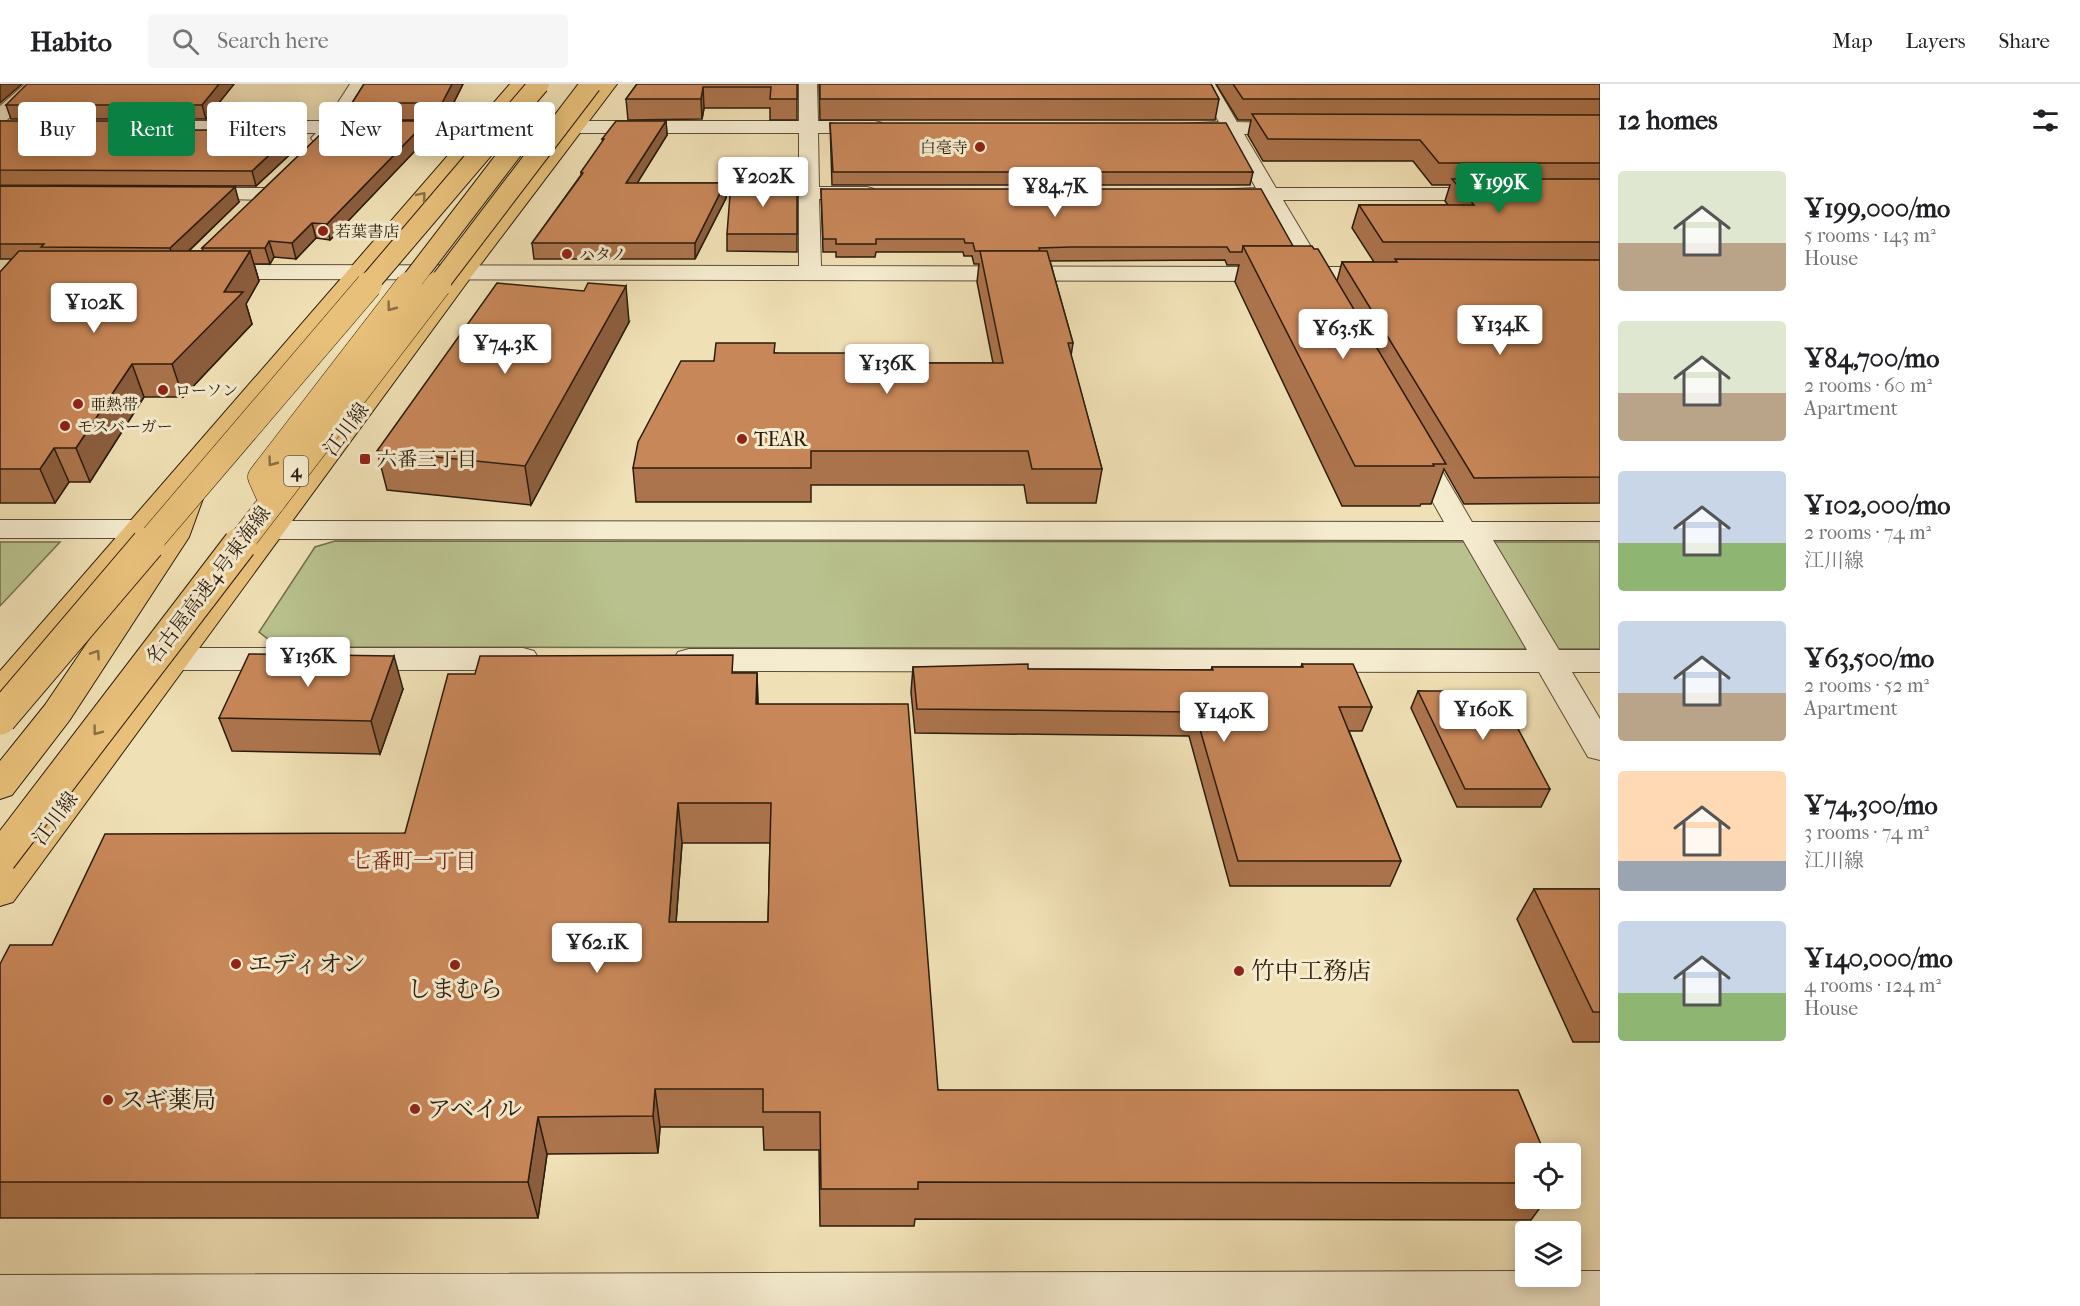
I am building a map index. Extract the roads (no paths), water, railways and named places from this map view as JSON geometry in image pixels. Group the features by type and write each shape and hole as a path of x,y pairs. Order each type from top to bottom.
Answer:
{"main road":[{"path":"503,102 519,84"},
{"path":"0,718 539,84"},
{"name":"名古屋高速4号東海線","path":"0,858 271,516 591,84"},
{"name":"江川線","path":"0,891 174,659 271,516 464,272 608,84"},
{"path":"0,692 456,156"},
{"path":"271,516 261,477 509,156"},
{"path":"0,786 57,713 174,537 208,449"}],"street":[{"path":"4,123 35,84"},
{"path":"348,102 360,84"},
{"path":"808,84 810,273"},
{"path":"1206,84 1333,305"},
{"path":"195,127 319,127"},
{"path":"555,127 891,127"},
{"path":"1173,128 1314,128"},
{"path":"307,152 319,140"},
{"path":"248,210 282,177"},
{"path":"809,193 892,194"},
{"path":"172,194 265,194"},
{"path":"1198,194 1505,194"},
{"path":"193,272 1403,274"},
{"path":"1404,428 1549,661 1600,748"},
{"path":"271,516 1600,531"},
{"path":"0,529 140,529"},
{"path":"174,659 551,659"},
{"path":"658,660 1600,661"},
{"path":"0,1299 65,1303 833,1301 1600,1295"}],"place":[{"name":"白毫寺","path":"980,147"},
{"name":"若葉書店","path":"323,231"},
{"name":"ハタノ","path":"567,254"},
{"name":"ローソン","path":"163,390"},
{"name":"亜熱帯","path":"78,404"},
{"name":"モスバーガー","path":"65,426"},
{"name":"TEAR","path":"742,439"},
{"name":"六番三丁目","path":"365,459"},
{"name":"エディオン","path":"236,964"},
{"name":"しまむら","path":"455,965"},
{"name":"竹中工務店","path":"1239,971"},
{"name":"スギ薬局","path":"108,1100"},
{"name":"アベイル","path":"415,1109"}],"district":[{"name":"七番町一丁目","path":"413,861"}]}
